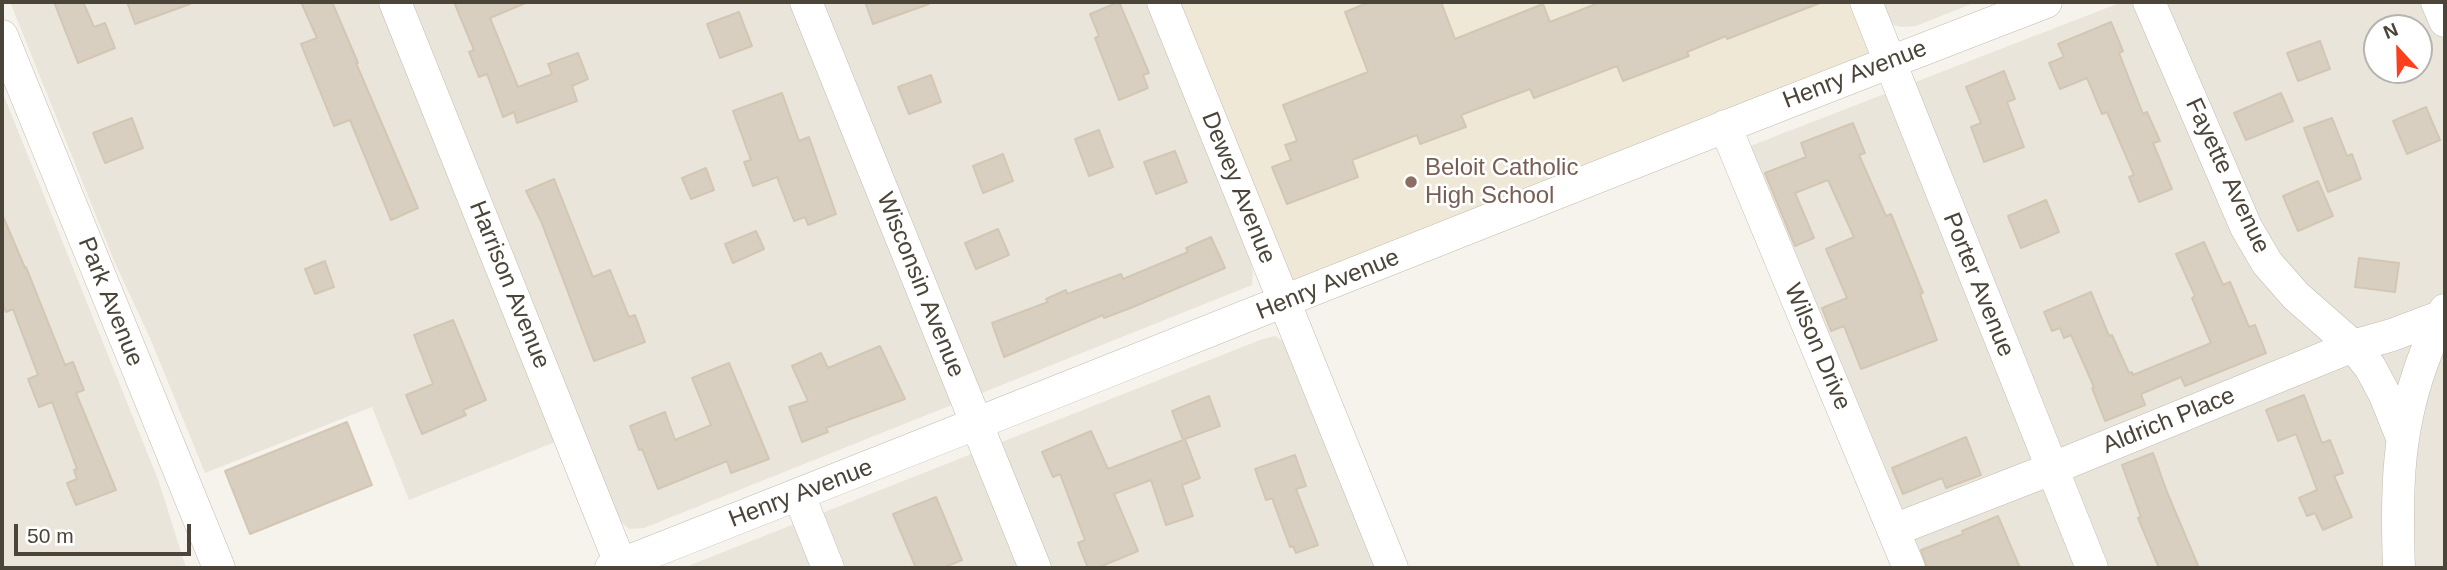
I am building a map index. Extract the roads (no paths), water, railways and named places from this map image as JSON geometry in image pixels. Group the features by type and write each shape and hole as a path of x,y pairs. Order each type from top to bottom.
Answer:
{"street":[{"name":"Harrison Avenue","path":"395,2 618,567"},
{"name":"Wisconsin Avenue","path":"806,2 1035,568"},
{"name":"Dewey Avenue","path":"1163,2 1392,568"},
{"name":"Porter Avenue","path":"1866,2 2092,568"},
{"name":"Henry Avenue","path":"618,567 1725,125 2046,2"},
{"name":"Fayette Avenue","path":"2149,2 2246,227 2267,263 2296,296 2353,346 2370,367 2402,435"},
{"path":"2437,2 2445,21"},
{"name":"Park Avenue","path":"2,36 219,568"},
{"name":"Wilson Drive","path":"1725,125 1909,568"},
{"name":"Fayette Avenue","path":"2399,568 2397,483 2402,435 2411,395 2444,314"},
{"name":"Aldrich Place","path":"1894,530 2353,346 2392,335 2444,314"},
{"path":"799,495 828,568"}],"place":[{"name":"Beloit Catholic High School","path":"1411,182"}]}
